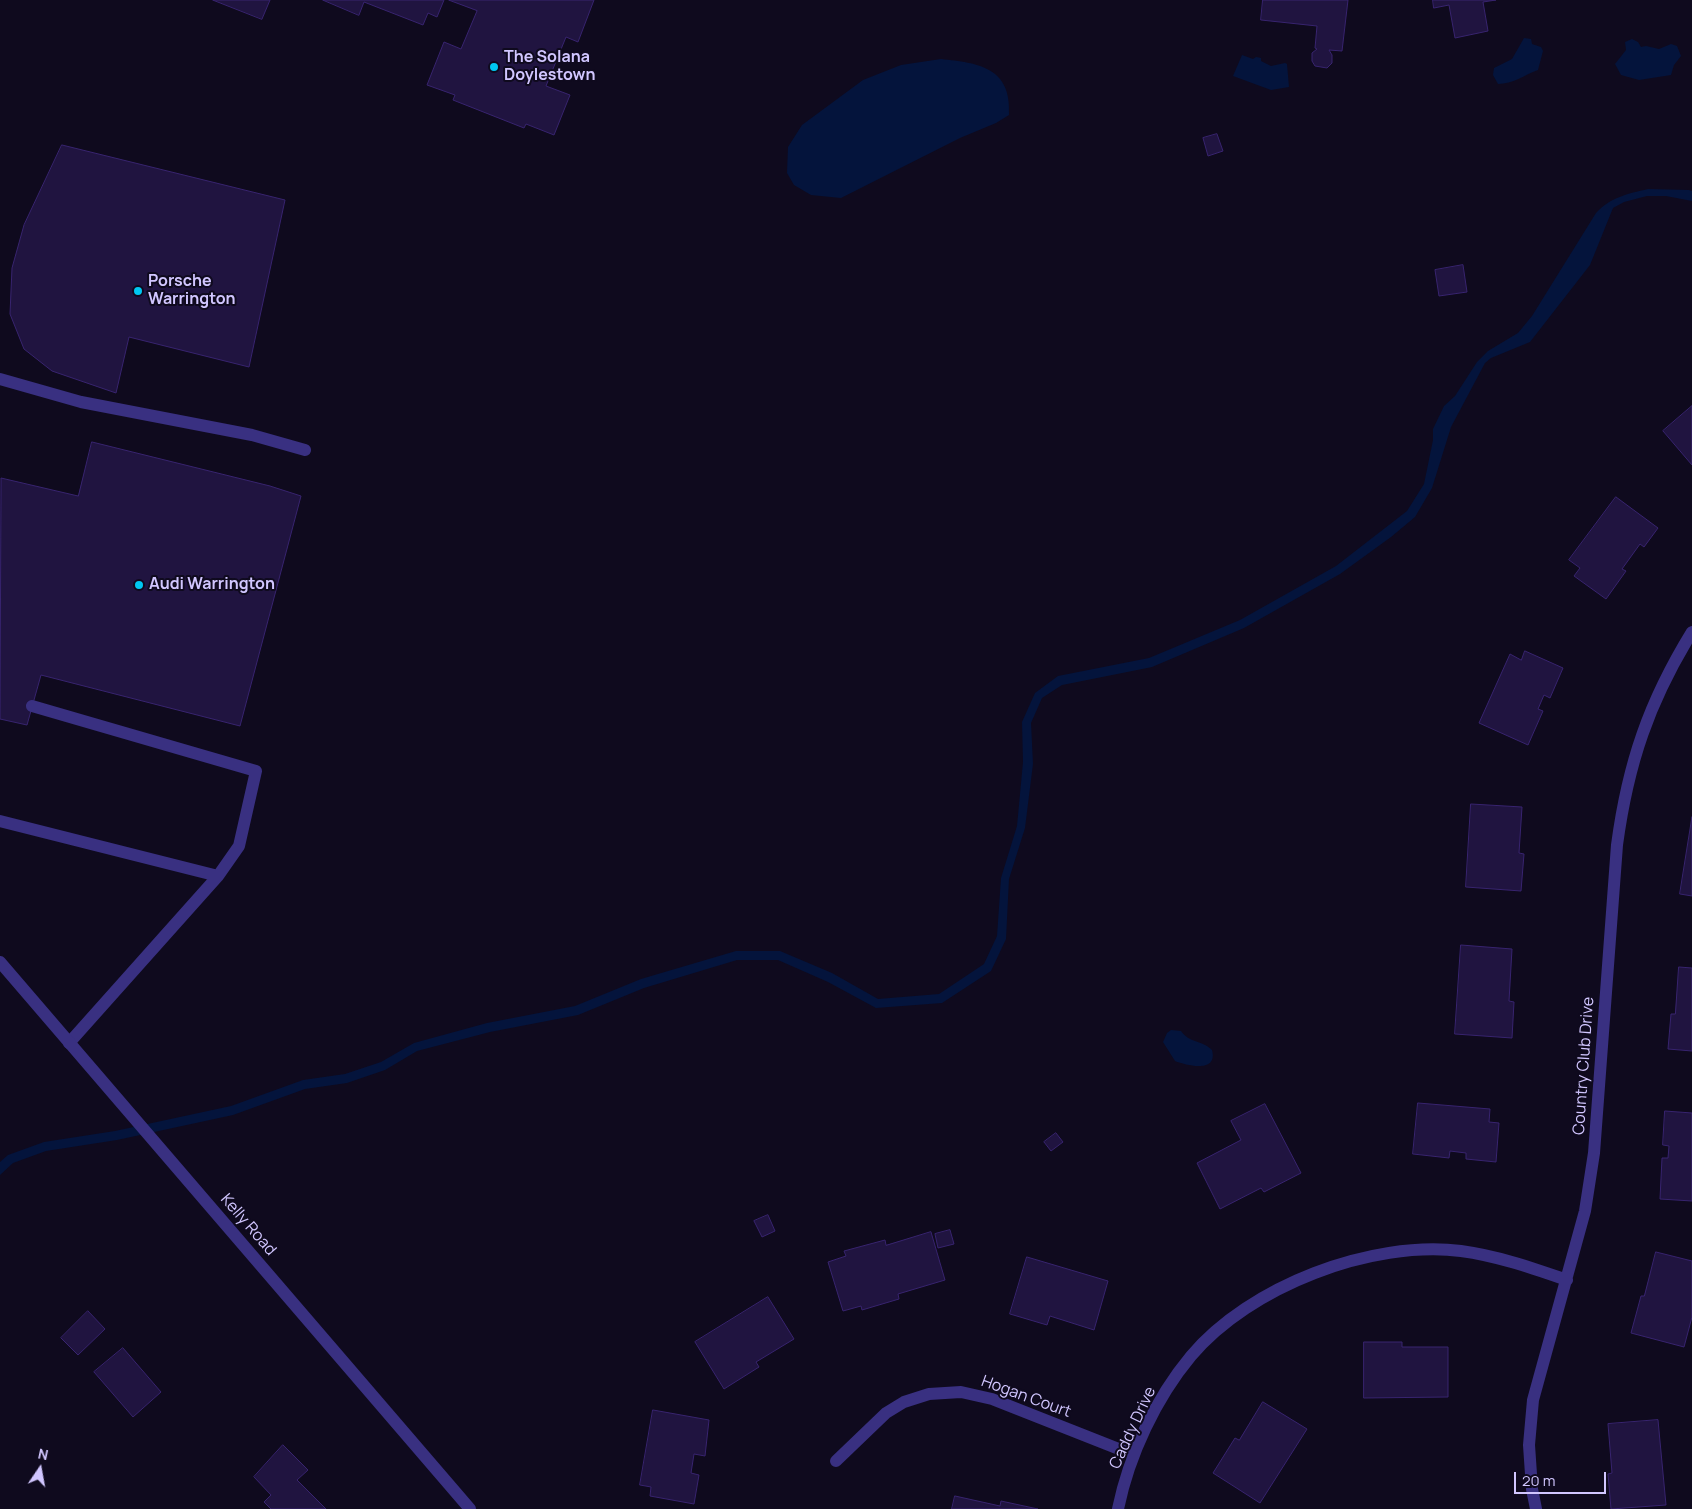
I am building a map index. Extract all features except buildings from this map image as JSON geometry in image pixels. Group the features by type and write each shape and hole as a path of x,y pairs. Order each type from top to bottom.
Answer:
{"street":[{"path":"0,379 81,402 243,433 305,450"},
{"name":"Country Club Drive","path":"1536,1509 1532,1489 1529,1445 1533,1400 1585,1211 1594,1153 1616,845 1623,797 1641,734 1667,673 1692,632"},
{"path":"32,706 256,771 239,846 218,876 69,1043"},
{"path":"0,821 218,876"},
{"name":"Kelly Road","path":"0,962 470,1509"},
{"name":"Caddy Drive","path":"1118,1509 1134,1455 1162,1399 1191,1357 1204,1344 1249,1308 1282,1288 1326,1269 1372,1256 1418,1250 1460,1251 1502,1258 1567,1280"},
{"name":"Hogan Court","path":"836,1461 886,1413 904,1402 929,1394 962,1392 992,1399 1134,1455"}],"water":[{"path":"1524,38 1531,39 1532,44 1541,47 1543,51 1538,70 1514,81 1498,84 1493,75 1494,68 1512,59"},
{"path":"1632,39 1638,42 1641,47 1646,46 1659,49 1671,44 1677,46 1681,56 1674,65 1671,75 1639,80 1621,75 1615,64 1626,50 1625,42"},
{"path":"1242,55 1253,59 1256,57 1261,58 1261,61 1271,66 1287,64 1289,87 1271,90 1233,76"},
{"path":"941,59 980,66 990,70 999,77 1005,87 1009,115 841,198 811,195 794,185 787,173 788,147 802,125 863,80 901,65"},
{"path":"1648,189 1689,190 1692,191 1692,201 1666,196 1647,196 1624,202 1613,208 1590,265 1530,342 1491,358 1485,363 1451,427 1432,488 1415,517 1340,574 1244,628 1152,667 1062,685 1042,698 1031,723 1033,764 1025,828 1009,879 1006,939 991,971 942,1003 876,1008 828,982 778,960 737,960 644,988 578,1015 490,1032 417,1051 385,1070 347,1083 305,1089 233,1115 117,1140 46,1151 13,1163 0,1175 0,1162 8,1155 44,1142 115,1131 231,1106 303,1080 345,1074 381,1062 414,1043 487,1023 575,1006 641,979 736,951 780,951 832,973 878,999 939,994 984,964 997,936 1001,878 1017,826 1023,762 1022,722 1035,693 1058,676 1149,658 1240,620 1336,566 1407,511 1424,484 1433,440 1433,429 1444,406 1455,396 1477,362 1488,351 1518,333 1532,316 1596,213 1607,203"},
{"path":"1171,1030 1181,1031 1188,1038 1204,1044 1212,1050 1213,1057 1211,1062 1206,1065 1194,1066 1175,1061 1163,1042 1167,1033"}],"place":[{"name":"The Solana Doylestown","path":"494,67"},
{"name":"Porsche Warrington","path":"138,291"},
{"name":"Audi Warrington","path":"139,585"}]}
